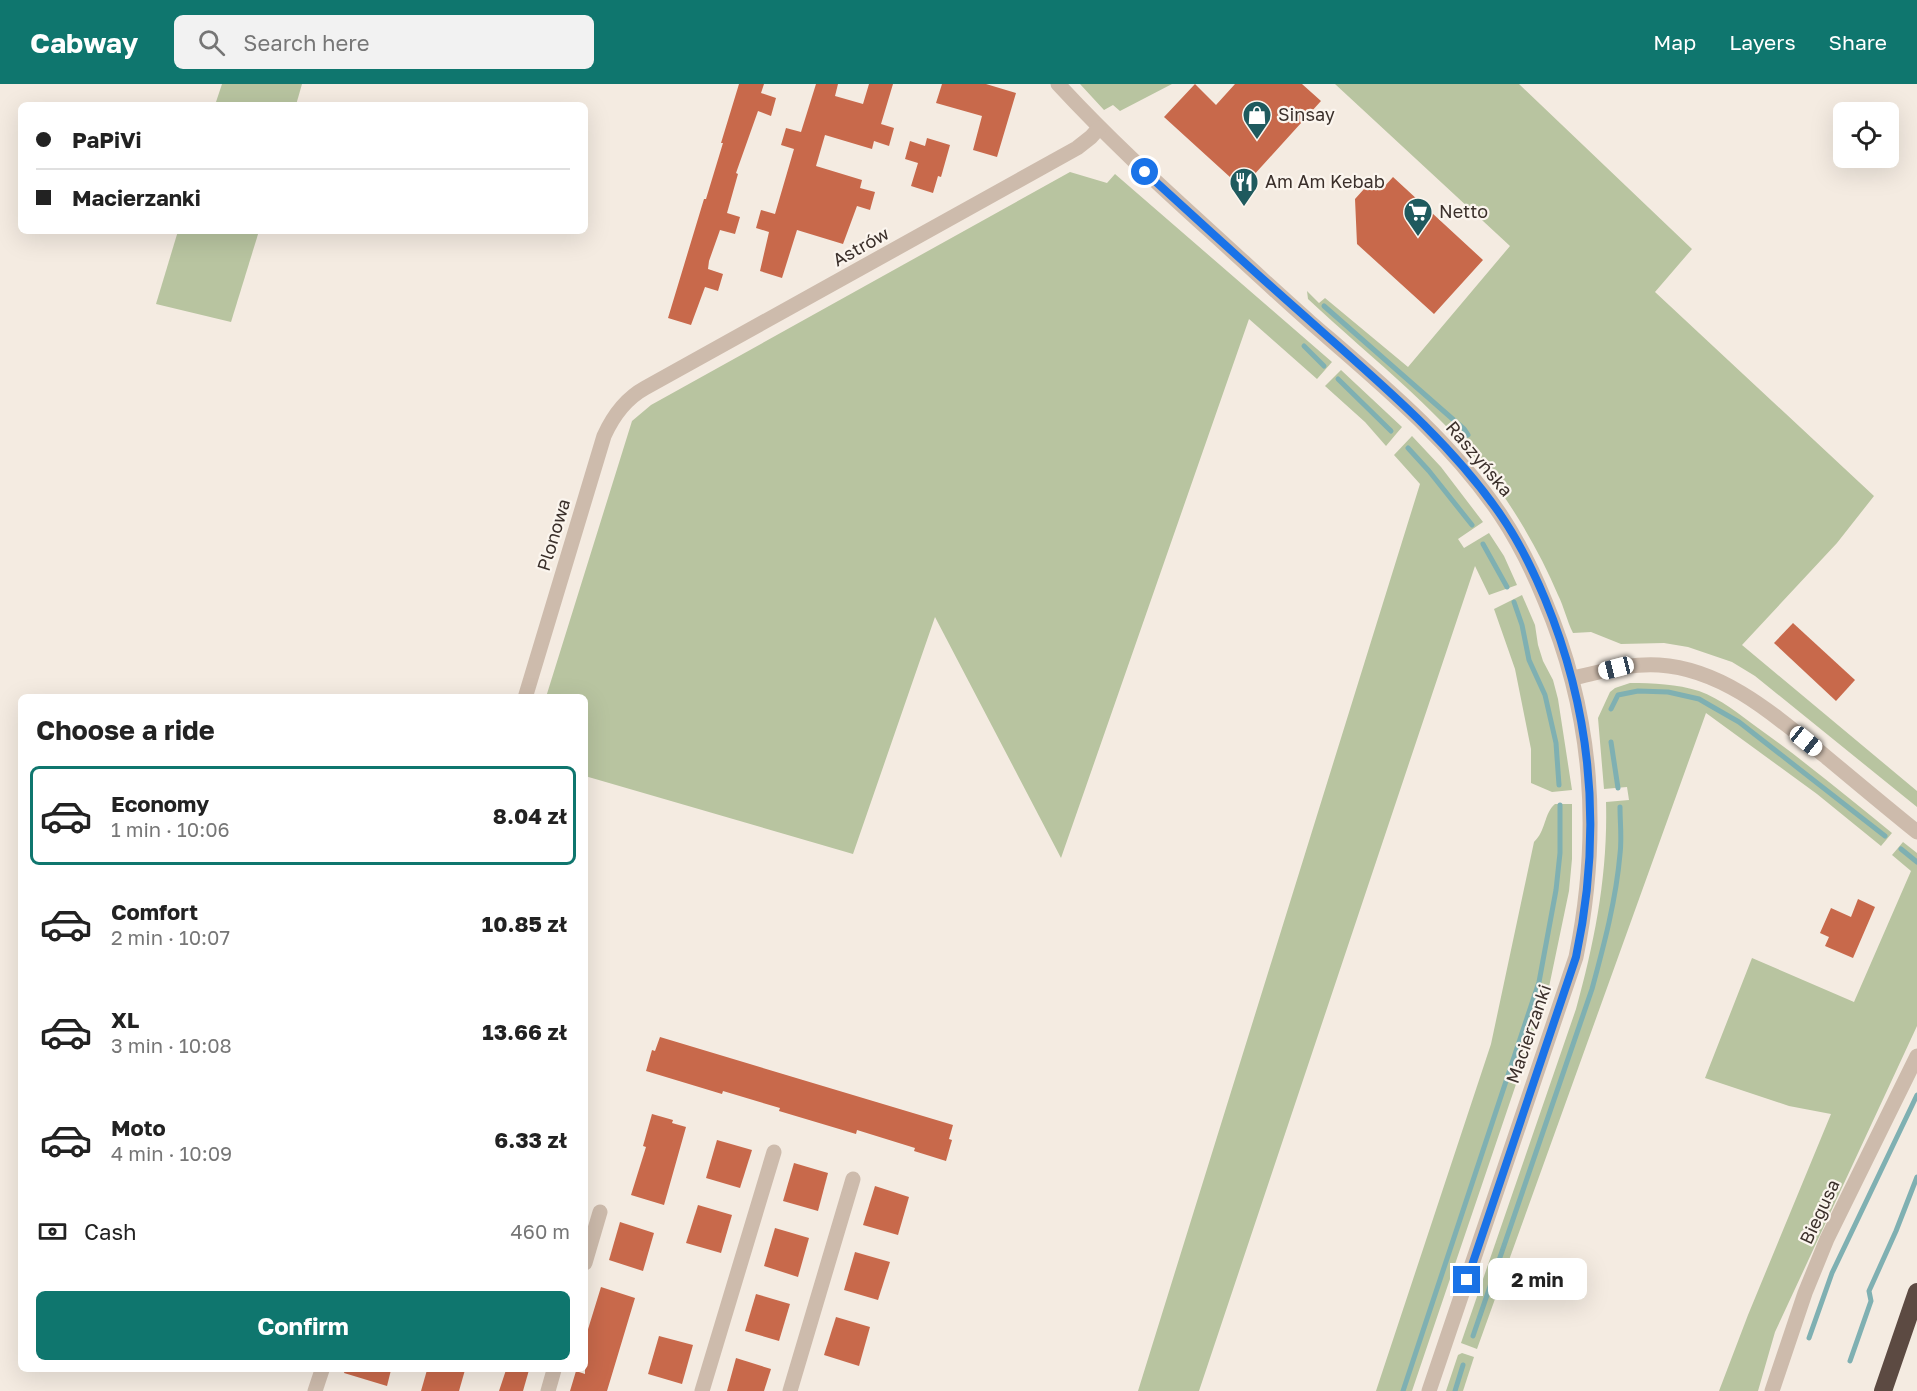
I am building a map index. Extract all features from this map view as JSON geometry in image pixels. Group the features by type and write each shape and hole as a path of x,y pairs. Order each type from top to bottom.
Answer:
{"highway":[{"path":"1883,1391 1917,1292"}],"street":[{"name":"Raszyńska","path":"1058,84 1099,128 1420,420 1459,462 1502,517 1524,557 1555,625 1573,678"},
{"name":"Astrów","path":"637,392 1067,153 1084,143 1099,128"},
{"name":"Plonowa","path":"526,694 604,436 615,415 637,392"},
{"path":"1573,678 1635,665 1661,665 1713,678 1745,695 1788,727 1917,832"},
{"name":"Macierzanki","path":"1429,1391 1576,957 1580,939 1591,843 1590,796 1582,723 1573,678"},
{"name":"Biegusa","path":"1772,1391 1805,1293 1827,1239 1917,1056"},
{"path":"702,1391 774,1152"},
{"path":"790,1391 853,1179"},
{"path":"588,1253 600,1212"},
{"path":"315,1391 321,1372"},
{"path":"548,1391 553,1372"}],"green space":[{"path":"222,84 302,84 297,102 216,102"},
{"path":"1080,84 1172,84 1120,111 1113,105 1104,110"},
{"path":"1335,84 1519,84 1692,249 1655,292 1874,496 1837,543 1742,645 1917,791 1917,807 1755,676 1732,662 1688,647 1664,643 1621,644 1591,632 1573,633 1552,582 1532,542 1501,492 1480,464 1458,438 1409,390 1308,299 1307,291 1319,303 1325,298 1408,367 1510,246"},
{"path":"1070,172 1107,183 1115,174 1332,362 1317,379 1249,319 1061,858 935,617 853,854 588,777 588,694 547,694 632,421 651,405"},
{"path":"177,234 258,234 231,322 156,304"},
{"path":"1341,370 1402,427 1386,446 1365,422 1325,386"},
{"path":"1412,436 1441,467 1483,522 1458,539 1464,548 1489,533 1504,556 1517,585 1489,595 1475,566 1199,1391 1138,1391 1420,484 1394,455"},
{"path":"1522,595 1535,625 1538,645 1553,680 1558,699 1572,790 1552,792 1531,783 1531,749 1515,669 1494,609"},
{"path":"1630,683 1682,687 1715,698 1792,753 1892,833 1881,846 1817,794 1706,713 1477,1349 1461,1343 1576,1009 1589,958 1599,907 1605,855 1606,802 1629,800 1627,787 1604,789 1598,718 1610,692"},
{"path":"1555,804 1572,804 1572,859 1569,891 1549,987 1412,1391 1376,1391 1491,1044 1534,842"},
{"path":"1903,842 1917,853 1917,1026 1775,1332 1758,1391 1719,1391 1831,1114 1789,1106 1705,1078 1752,958 1854,1002 1911,871 1892,855"},
{"path":"1462,1353 1474,1357 1463,1391 1446,1391 1458,1355"}],"building":[{"path":"739,84 764,84 761,93 776,98 771,116 758,111 736,173 738,174 727,213 740,217 735,234 720,230 709,261 708,269 723,274 718,291 705,287 691,325 668,318 723,143 721,143"},
{"path":"816,84 838,84 835,96 863,104 869,84 893,84 881,124 894,128 889,146 874,141 872,149 825,135 816,166 862,180 860,188 875,192 870,210 857,206 843,244 797,230 782,278 760,271 769,232 756,228 761,210 775,214 794,149 781,145 786,128 801,132"},
{"path":"942,84 986,84 1016,93 997,157 973,150 982,116 936,103"},
{"path":"1195,84 1216,105 1235,84 1302,84 1321,101 1242,188 1164,117"},
{"path":"927,138 950,145 941,177 938,176 933,193 911,186 918,163 905,159 910,141 925,146"},
{"path":"1393,177 1483,260 1434,314 1357,244 1355,199 1373,179 1383,188"},
{"path":"1793,623 1855,680 1836,701 1774,643"},
{"path":"1858,899 1875,907 1853,958 1825,946 1829,937 1820,933 1831,908 1851,917"},
{"path":"660,1037 953,1125 949,1139 952,1140 946,1161 914,1151 915,1148 857,1130 856,1134 779,1111 780,1108 723,1091 722,1094 646,1071 652,1050 655,1051"},
{"path":"652,1114 673,1120 672,1123 686,1127 664,1205 631,1195 646,1147 643,1146"},
{"path":"717,1140 752,1150 740,1188 706,1178"},
{"path":"794,1163 828,1173 818,1211 783,1201"},
{"path":"875,1186 909,1197 898,1235 863,1225"},
{"path":"698,1205 732,1215 721,1253 686,1243"},
{"path":"620,1222 654,1233 643,1271 609,1260"},
{"path":"775,1228 809,1238 798,1277 764,1266"},
{"path":"855,1252 890,1262 878,1300 844,1290"},
{"path":"601,1287 635,1298 607,1391 570,1391 576,1372 585,1374 588,1372 588,1329"},
{"path":"756,1294 790,1304 779,1341 745,1331"},
{"path":"836,1317 870,1327 859,1366 824,1355"},
{"path":"659,1336 693,1345 682,1384 648,1374"},
{"path":"736,1358 771,1369 764,1391 727,1391"},
{"path":"344,1372 390,1372 387,1386"},
{"path":"426,1372 464,1372 459,1391 421,1391"},
{"path":"505,1372 528,1372 523,1391 499,1391"}],"waterway":[{"path":"1324,306 1464,429 1468,435"},
{"path":"1304,346 1324,366"},
{"path":"1338,379 1391,431"},
{"path":"1408,448 1472,525"},
{"path":"1483,544 1507,587"},
{"path":"1514,602 1522,625 1529,660 1545,695 1556,743 1559,785"},
{"path":"1611,709 1618,695 1638,691 1668,692 1699,699 1739,722 1885,836"},
{"path":"1611,742 1618,788"},
{"path":"1403,1391 1539,982 1556,890 1560,853 1560,805"},
{"path":"1473,1336 1592,989 1616,888 1621,848 1620,807"},
{"path":"1901,849 1917,862"},
{"path":"1809,1338 1832,1273 1917,1095"},
{"path":"1850,1361 1871,1301 1869,1291 1917,1177"},
{"path":"1455,1391 1463,1365"}],"place":[{"name":"Sinsay","path":"1257,140"},
{"name":"Am Am Kebab","path":"1244,208"},
{"name":"Netto","path":"1418,238"}],"route":[{"path":"1145,172 1420,420 1481,488 1502,517 1538,584 1573,678 1582,723 1590,796 1591,843 1582,930 1576,957 1467,1280"}]}
